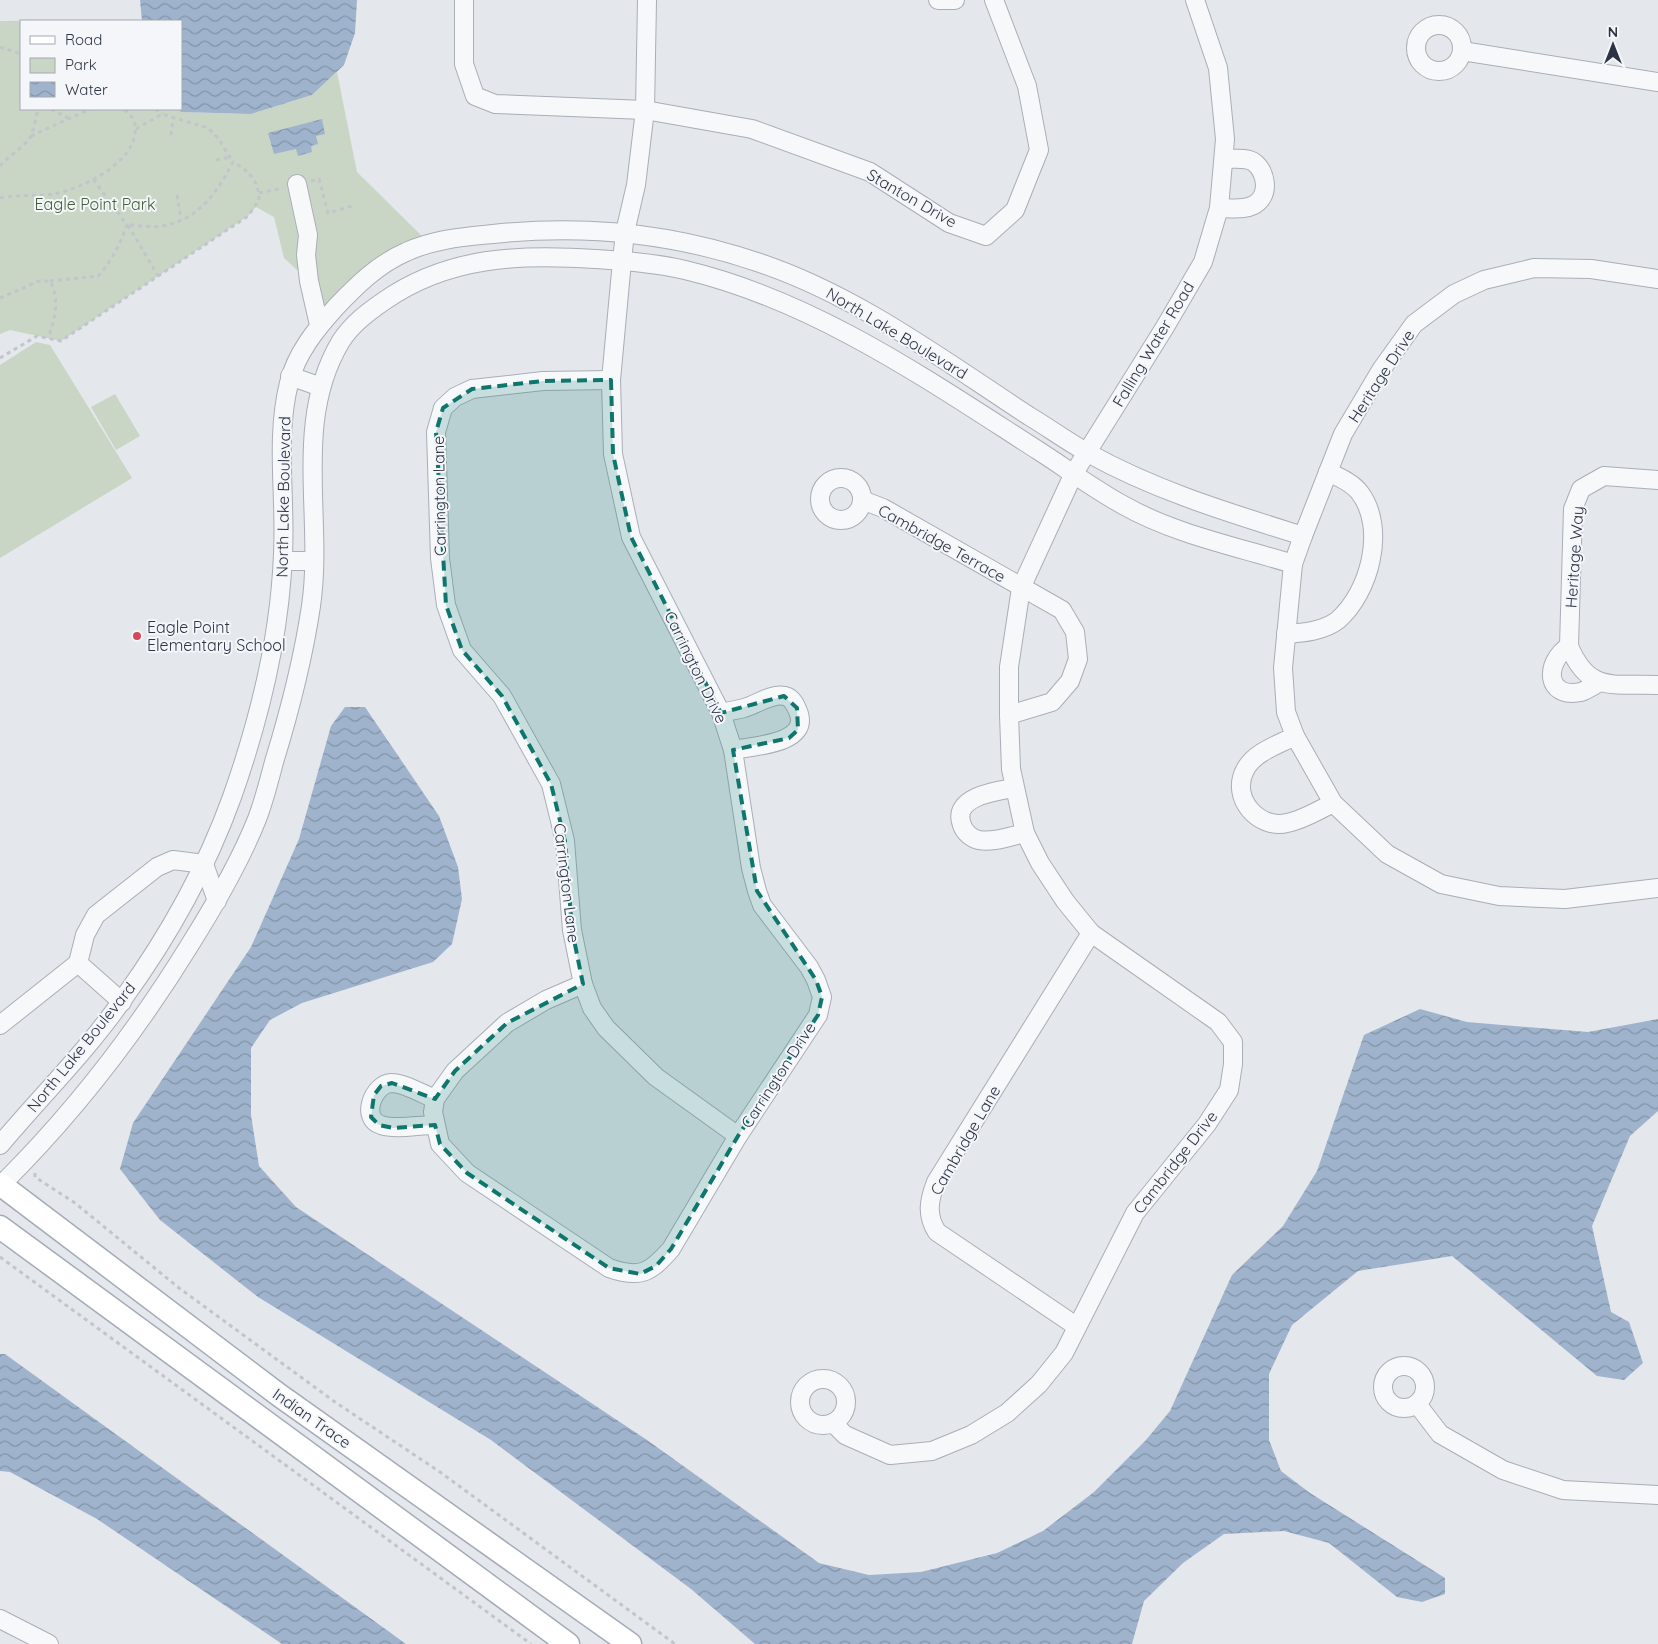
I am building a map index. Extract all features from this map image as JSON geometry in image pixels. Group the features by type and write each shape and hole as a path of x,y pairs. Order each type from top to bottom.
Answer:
{"main road":[{"name":"Indian Trace","path":"0,1185 279,1395 630,1644"},
{"name":"Indian Trace","path":"0,1227 568,1644"}],"street":[{"name":"Stanton Drive","path":"464,0 464,64 475,96 495,104 645,110 752,129 870,172 949,223 986,236 1015,210 1039,150 1027,86 994,0"},
{"path":"622,261 625,232 636,185 645,110 648,0"},
{"path":"938,0 955,0"},
{"name":"Falling Water Road","path":"1074,474 1203,262 1219,208 1225,158 1225,139 1218,68 1195,0"},
{"path":"1462,51 1658,82"},
{"path":"1219,208 1241,208 1258,203 1265,190 1265,178 1255,163 1245,159 1225,158"},
{"path":"297,184 308,235 306,255 309,281 319,325"},
{"name":"North Lake Boulevard","path":"0,1144 122,1002 165,935 204,864 232,796 268,677 281,596 283,560 282,425 290,376 297,360 319,325 351,291 383,264 429,243 455,237 539,229 625,232 694,242 762,263 824,288 880,320 1087,453 1147,482 1212,508 1303,536"},
{"name":"North Lake Boulevard","path":"0,1185 99,1078 161,992 217,901 257,818 295,694 312,601 314,561 313,428 321,387 342,340 352,327 392,295 422,279 450,268 511,257 541,255 622,261 683,269 796,308 924,377 1127,508 1186,532 1293,564"},
{"name":"Carrington Drive","path":"435,1099 433,1112 440,1144 466,1173 609,1268 626,1274 640,1274 656,1266 670,1249 738,1136 818,1015 822,997 809,967 762,905 757,891 751,868 733,750 721,713 631,537 613,454 611,380 622,261"},
{"name":"Heritage Drive","path":"1658,279 1591,269 1534,268 1484,280 1454,294 1414,324 1381,370 1343,434 1303,536 1293,564 1283,668 1286,704 1295,736 1333,803 1387,854 1440,884 1499,896 1564,899 1658,888"},
{"path":"290,376 321,387"},
{"name":"Carrington Lane","path":"611,380 543,381 472,389 455,397 443,408 436,432 440,558 446,605 462,650 502,696 551,784 565,840 572,930 583,984 592,1008 606,1028 656,1077 738,1136"},
{"path":"1286,634 1304,633 1337,621 1358,596 1371,567 1373,539 1369,512 1360,493 1343,479 1328,472"},
{"name":"Cambridge Drive","path":"833,1423 845,1435 890,1455 932,1450 971,1435 1007,1413 1039,1384 1064,1353 1134,1213 1207,1124 1229,1090 1233,1064 1233,1042 1218,1022 1091,933 1064,901 1040,863 1025,833 1011,769 1009,667 1021,588 1074,474"},
{"name":"Heritage Way","path":"1598,682 1584,673 1575,660 1569,646 1573,510 1580,488 1604,476 1658,480"},
{"name":"Cambridge Terrace","path":"862,500 883,508 1021,588"},
{"path":"283,560 314,561"},
{"path":"1009,715 1052,702 1070,681 1078,659 1075,632 1062,610 1021,588"},
{"path":"1569,646 1558,654 1552,668 1552,680 1557,688 1570,693 1582,692 1598,682 1658,685"},
{"path":"721,713 745,708 772,697 784,696 793,700 797,708 800,719 798,730 789,738 733,750"},
{"path":"1295,736 1263,752 1245,770 1242,792 1246,804 1261,821 1273,824 1287,823 1333,803"},
{"path":"1014,788 977,796 966,804 961,814 962,825 968,834 978,840 990,840 1025,833"},
{"path":"0,1025 78,963 85,935 96,915 157,867 173,860 204,864 217,901"},
{"name":"Cambridge Lane","path":"1076,1326 937,1232 930,1220 930,1199 936,1182 1091,933"},
{"path":"78,963 122,1002"},
{"path":"435,1125 415,1124 393,1128 379,1125 371,1117 370,1107 374,1095 382,1086 392,1083 435,1099 455,1071 507,1023 546,1000 583,984"},
{"path":"1417,1404 1440,1434 1503,1470 1563,1490 1658,1495"},
{"path":"0,1619 49,1644"}],"path":[{"path":"0,47 20,54"},
{"path":"0,166 9,155 22,147 30,136 38,110"},
{"path":"53,110 68,118"},
{"path":"30,136 88,110"},
{"path":"0,198 56,194 93,179 116,164 129,151 136,129 130,113 126,110"},
{"path":"0,358 37,336 61,341 248,216 256,206 259,193 256,181 247,170 233,162 218,138 208,128 173,119 156,110"},
{"path":"136,129 162,114"},
{"path":"171,135 173,119"},
{"path":"216,160 230,158"},
{"path":"127,225 163,226 204,207 233,162"},
{"path":"93,179 127,225 158,276"},
{"path":"177,195 181,219"},
{"path":"0,298 39,281 98,276 115,254 127,225"},
{"path":"48,338 56,313 53,287 50,281"},
{"path":"35,1170 35,1177 74,1203 179,1288 335,1402 440,1472 675,1644"},
{"path":"0,1257 216,1417 531,1644"}],"highlighted area":[{"path":"611,380 613,454 631,537 721,713 784,696 797,708 798,730 789,738 733,750 757,891 816,980 822,997 818,1015 738,1136 671,1249 656,1266 640,1274 609,1268 467,1173 440,1144 435,1125 393,1128 379,1125 371,1117 374,1095 381,1086 392,1083 435,1099 455,1071 507,1023 583,984 572,930 565,841 551,784 502,696 462,650 446,605 436,432 443,408 472,389 543,381"}],"green space":[{"name":"Eagle Point Park","path":"0,21 20,21 20,110 179,110 181,112 251,114 312,95 337,72 357,172 429,243 405,252 319,325 309,281 284,258 274,217 256,207 248,216 61,341 10,330 0,334"},
{"path":"36,342 50,345 132,478 0,558 0,365"},
{"path":"115,394 140,436 116,450 91,407"}],"water":[{"path":"140,0 357,0 355,33 344,65 312,95 251,114 181,112 179,110 182,110 182,20 142,20"},
{"path":"322,119 325,134 316,136 318,144 311,146 312,152 298,156 296,149 274,154 268,133"},
{"path":"345,707 365,707 439,816 458,867 462,899 452,944 433,962 302,1003 270,1020 251,1048 251,1115 259,1166 296,1207 647,1440 819,1563 869,1575 921,1572 997,1553 1043,1531 1094,1492 1146,1440 1170,1411 1232,1275 1283,1226 1317,1171 1364,1035 1420,1009 1467,1022 1588,1032 1658,1019 1658,1111 1630,1136 1592,1226 1611,1312 1629,1322 1643,1363 1624,1380 1597,1376 1452,1256 1358,1271 1292,1325 1269,1374 1269,1440 1281,1471 1310,1493 1445,1578 1445,1594 1422,1602 1397,1597 1329,1543 1284,1531 1224,1534 1183,1563 1144,1601 1132,1644 755,1644 691,1589 491,1440 258,1297 160,1220 120,1169 133,1123 251,947 299,839 331,726"},
{"path":"0,1354 5,1354 406,1644 282,1644 97,1519 10,1472 0,1471"}],"place":[{"name":"Eagle Point Elementary School","path":"137,636"}]}
